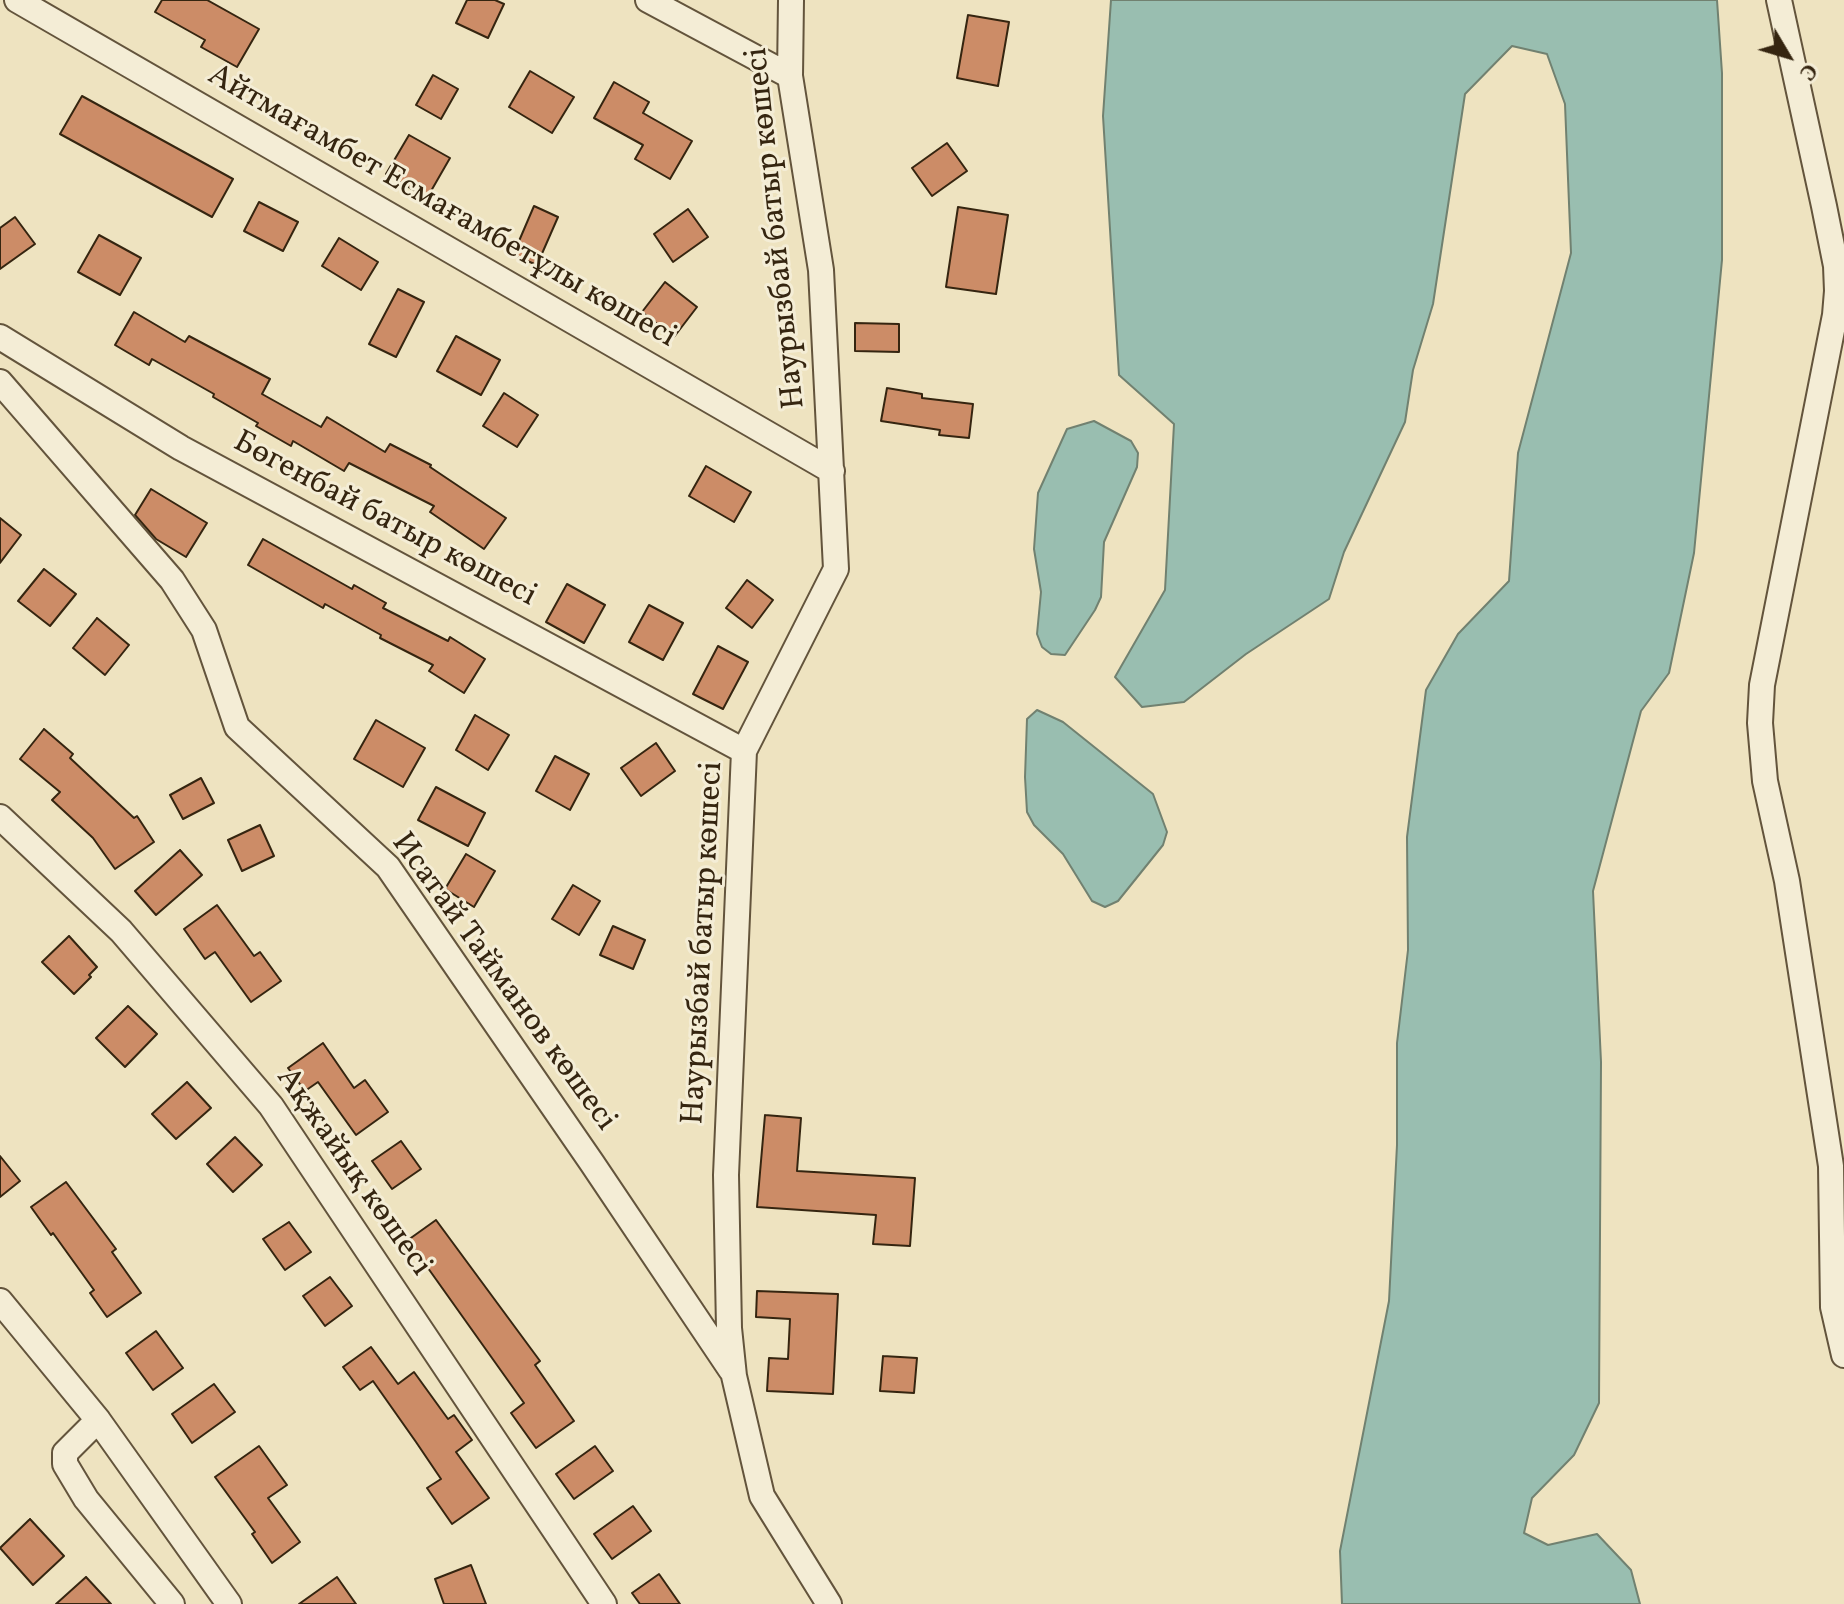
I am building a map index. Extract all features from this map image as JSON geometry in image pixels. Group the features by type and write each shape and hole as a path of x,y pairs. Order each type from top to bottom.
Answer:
{"street":[{"name":"Айтмағамбет Есмағамбетұлы көшесі","path":"17,0 832,471"},
{"path":"648,0 790,76"},
{"name":"Наурызбай батыр көшесі","path":"791,0 790,76 821,270 836,569 744,751 726,1175 729,1328 734,1376 762,1496 829,1604"},
{"path":"1779,0 1833,251 1837,291 1835,315 1762,685 1760,723 1765,781 1787,881 1831,1166 1833,1307 1844,1355"},
{"name":"Бөгенбай батыр көшесі","path":"0,337 181,448 744,751"},
{"name":"Исатай Тайманов көшесі","path":"0,382 172,580 204,630 237,727 388,867 734,1376"},
{"name":"Ақжайық көшесі","path":"0,817 121,931 271,1106 604,1604"},
{"path":"0,1301 98,1420 229,1604"},
{"path":"98,1420 65,1453 65,1464 86,1499 172,1604"}],"shaded area":[{"path":"1111,0 1717,0 1722,73 1722,260 1694,553 1669,673 1641,711 1593,891 1601,1062 1599,1403 1574,1455 1532,1498 1524,1533 1548,1545 1597,1534 1631,1570 1640,1604 1342,1604 1340,1551 1389,1301 1397,1145 1397,1043 1408,950 1407,837 1426,690 1458,634 1509,581 1518,453 1571,253 1565,104 1547,54 1512,46 1465,94 1433,304 1413,370 1405,422 1344,552 1329,599 1246,654 1184,702 1142,707 1115,677 1165,590 1174,424 1119,375 1103,116"},
{"path":"1094,421 1131,441 1138,453 1137,467 1104,542 1101,597 1065,655 1051,654 1042,647 1037,634 1041,592 1034,549 1038,493 1067,429"},
{"path":"1037,710 1063,722 1153,794 1167,832 1163,845 1118,901 1105,907 1092,901 1063,854 1034,825 1027,812 1027,719"}],"building":[{"path":"162,0 207,0 259,29 237,67 201,47 205,40 155,12"},
{"path":"467,0 495,0 504,4 488,38 456,23"},
{"path":"968,15 1009,22 998,86 957,78"},
{"path":"530,71 574,97 552,133 509,107"},
{"path":"433,75 458,89 441,119 416,105"},
{"path":"614,82 649,102 643,113 692,141 670,179 635,159 643,145 594,118"},
{"path":"82,96 233,179 212,217 60,134"},
{"path":"409,135 450,158 427,198 386,174"},
{"path":"947,143 967,171 932,196 912,168"},
{"path":"259,202 298,222 283,251 244,231"},
{"path":"534,206 558,217 537,265 513,255"},
{"path":"958,207 1008,215 996,294 946,287"},
{"path":"688,209 708,237 673,262 654,234"},
{"path":"15,217 35,244 0,269 0,228"},
{"path":"99,235 141,258 120,295 78,272"},
{"path":"339,238 378,262 361,290 322,266"},
{"path":"665,282 697,307 674,337 642,312"},
{"path":"398,289 424,302 396,357 369,344"},
{"path":"134,312 185,342 189,336 270,379 262,394 321,427 327,417 385,452 390,444 431,465 506,518 484,549 430,512 434,506 349,463 344,471 293,441 291,446 213,397 214,394 152,359 149,365 115,345"},
{"path":"855,323 899,324 899,352 855,351"},
{"path":"456,336 500,360 481,395 437,371"},
{"path":"887,388 922,394 922,398 973,404 969,438 939,435 940,430 881,421"},
{"path":"504,393 538,415 517,447 483,426"},
{"path":"706,466 751,492 734,522 689,496"},
{"path":"151,489 207,523 186,557 156,539 135,515"},
{"path":"0,518 21,535 0,563"},
{"path":"263,539 352,589 354,585 386,603 383,608 448,641 450,637 485,659 464,693 429,671 433,665 248,565"},
{"path":"44,569 76,594 50,626 18,601"},
{"path":"747,580 773,600 752,628 726,608"},
{"path":"567,584 605,605 584,643 546,622"},
{"path":"649,605 683,623 663,660 629,642"},
{"path":"97,618 129,645 105,675 73,648"},
{"path":"718,646 748,662 723,709 693,694"},
{"path":"475,715 509,735 488,770 456,750"},
{"path":"376,720 425,748 403,787 354,759"},
{"path":"44,729 73,754 70,758 134,818 137,816 154,842 115,869 93,838 52,800 60,792 20,759"},
{"path":"656,743 675,771 641,796 621,768"},
{"path":"555,756 589,774 570,810 536,791"},
{"path":"201,778 214,803 183,819 170,795"},
{"path":"436,787 485,813 468,846 418,820"},
{"path":"260,825 274,856 242,871 228,840"},
{"path":"180,850 202,875 156,915 135,891"},
{"path":"466,854 495,871 474,907 445,889"},
{"path":"573,885 600,901 579,935 552,919"},
{"path":"217,905 254,956 260,952 281,981 251,1002 215,952 205,959 184,929"},
{"path":"613,926 645,940 633,969 600,955"},
{"path":"69,936 97,967 74,994 42,962"},
{"path":"128,1006 157,1034 125,1067 96,1038"},
{"path":"323,1043 354,1088 365,1080 388,1112 356,1135 318,1082 305,1091 288,1068"},
{"path":"187,1082 211,1108 176,1139 152,1114"},
{"path":"765,1115 801,1118 797,1171 915,1178 910,1246 873,1244 876,1215 757,1207"},
{"path":"235,1137 262,1165 233,1192 207,1164"},
{"path":"401,1141 421,1169 392,1189 372,1161"},
{"path":"0,1156 20,1181 0,1197"},
{"path":"66,1182 116,1249 112,1252 141,1293 107,1317 90,1293 94,1290 31,1207"},
{"path":"436,1220 540,1361 535,1365 574,1421 536,1448 511,1413 524,1403 408,1240"},
{"path":"289,1222 311,1252 285,1270 263,1239"},
{"path":"330,1277 352,1306 325,1326 303,1296"},
{"path":"757,1291 838,1294 833,1394 767,1391 769,1358 788,1359 790,1319 756,1317"},
{"path":"156,1331 183,1368 153,1390 126,1353"},
{"path":"371,1347 398,1384 414,1372 448,1419 454,1415 472,1440 456,1452 489,1498 452,1524 427,1488 441,1479 416,1442 373,1381 360,1390 343,1367"},
{"path":"883,1356 917,1358 914,1393 880,1391"},
{"path":"214,1384 235,1412 192,1443 172,1414"},
{"path":"259,1446 287,1485 268,1498 300,1542 272,1563 252,1534 255,1532 215,1477"},
{"path":"595,1446 613,1471 574,1499 556,1474"},
{"path":"633,1506 651,1531 612,1559 594,1534"},
{"path":"30,1519 64,1556 33,1585 0,1548"},
{"path":"471,1565 486,1604 444,1604 435,1579"},
{"path":"659,1574 680,1604 640,1604 632,1593"},
{"path":"86,1577 111,1604 56,1604"},
{"path":"337,1577 356,1604 299,1604"}]}
